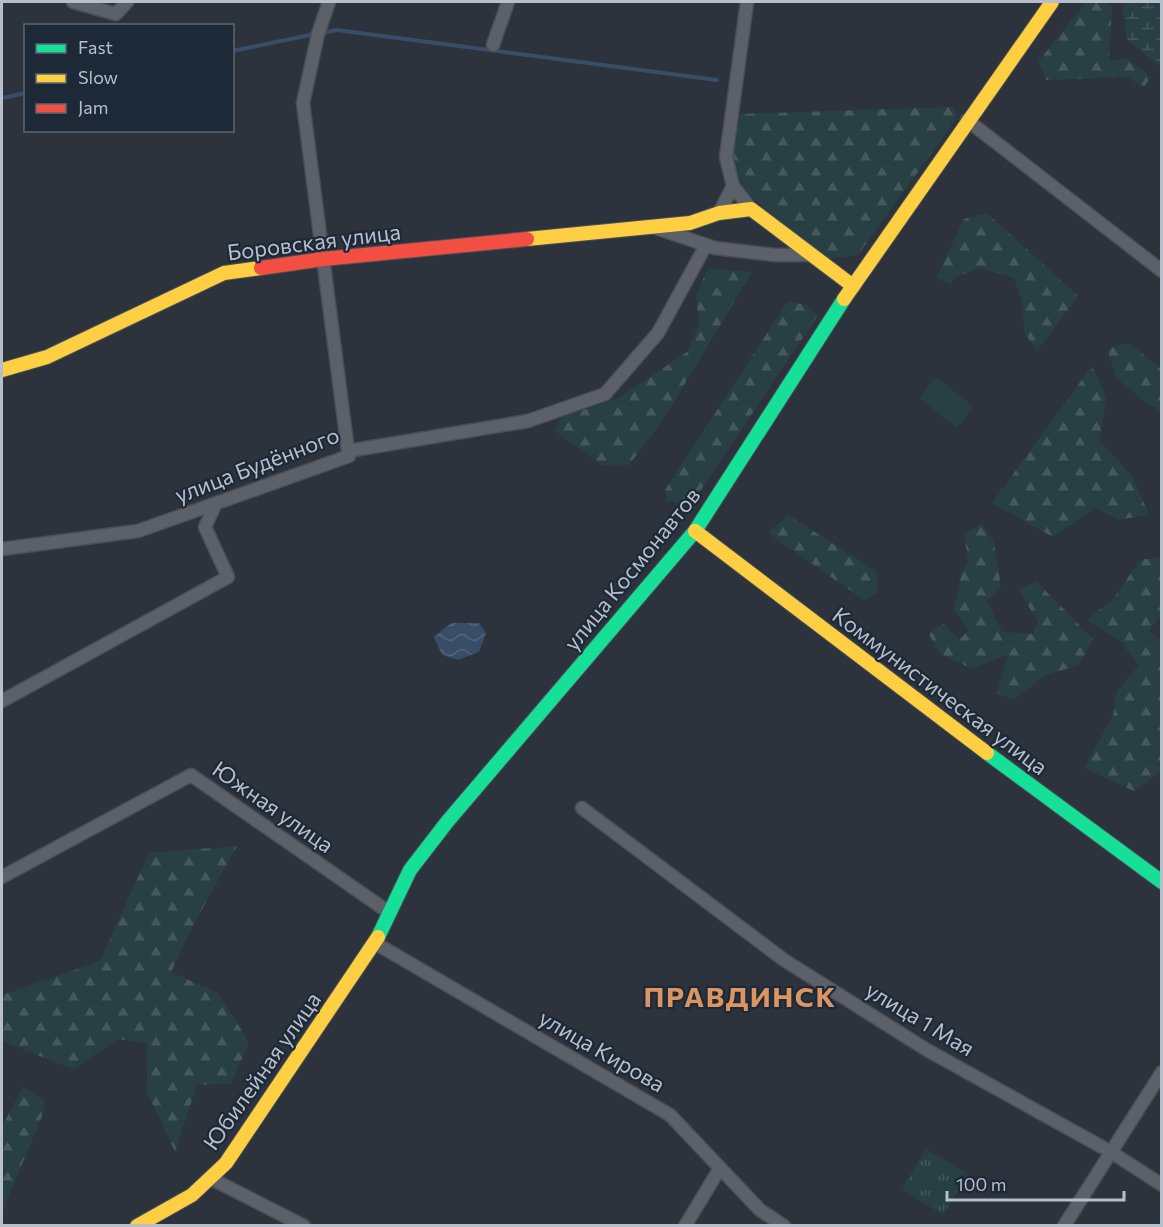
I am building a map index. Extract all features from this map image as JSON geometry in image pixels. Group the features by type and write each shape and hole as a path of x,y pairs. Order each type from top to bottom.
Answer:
{"street":[{"path":"73,2 116,14 128,2"},
{"path":"329,2 318,34 303,104 348,451"},
{"path":"493,45 508,2"},
{"path":"747,2 726,157 733,186 751,209 853,286"},
{"name":"улица Космонавтов","path":"375,943 410,870 447,822 695,531 853,286 1052,2"},
{"path":"968,120 1161,271"},
{"path":"719,213 733,186"},
{"name":"Боровская улица","path":"2,370 47,357 224,273 323,259 690,223 719,213 751,209"},
{"name":"Боровская улица","path":"652,227 715,248 775,255 812,255"},
{"name":"улица Будённого","path":"2,549 138,531 349,456 348,451 528,422 605,394 658,333 706,245"},
{"path":"2,701 228,577 205,527 216,503"},
{"name":"Коммунистическая улица","path":"695,531 1161,882"},
{"name":"Южная улица","path":"2,877 190,776 390,913"},
{"name":"улица 1 Мая","path":"582,808 784,960 927,1050 1111,1152 1161,1185"},
{"name":"улица Кирова","path":"375,943 670,1115 760,1210 784,1226"},
{"name":"Юбилейная улица","path":"137,1226 192,1195 226,1163 375,943"},
{"path":"1064,1226 1161,1072"},
{"path":"685,1226 720,1168"},
{"path":"210,1178 304,1226"}],"green space":[{"path":"1086,2 1108,2 1112,6 1109,60 1128,59 1151,77 1144,87 1127,77 1046,80 1038,62"},
{"path":"1126,2 1161,2 1161,65 1157,65 1127,39 1123,8"},
{"path":"952,107 958,116 858,255 828,259 743,189 733,156 740,114"},
{"path":"987,213 1078,296 1037,351 1024,332 1023,303 1014,278 981,268 955,277 951,284 936,278 964,219"},
{"path":"708,268 752,272 663,420 629,465 602,465 555,431 562,417 619,398 687,352 699,325 696,295"},
{"path":"788,301 805,305 818,315 691,505 667,501 665,490"},
{"path":"1128,343 1161,368 1161,414 1117,379 1107,349"},
{"path":"1092,366 1107,398 1099,440 1132,476 1149,514 1119,520 1095,508 1053,537 992,503"},
{"path":"936,377 974,407 957,428 919,398"},
{"path":"788,515 876,571 878,593 864,600 768,533"},
{"path":"982,523 994,543 1001,587 987,601 1002,632 1033,634 1038,621 1018,590 1036,581 1093,639 1079,665 1046,675 1013,700 997,693 1008,654 973,669 939,653 929,634 943,623 959,640 969,630 954,610 961,575 968,560 964,534"},
{"path":"1161,557 1161,615 1149,631 1161,642 1161,772 1134,791 1084,768 1113,715 1117,691 1139,665 1119,640 1087,620 1113,599 1140,560"},
{"path":"237,846 195,922 171,972 218,993 249,1042 231,1084 197,1085 175,1152 147,1092 147,1043 118,1039 73,1069 2,1041 2,995 100,961 149,853"},
{"path":"23,1086 45,1101 43,1114 2,1212 2,1127"},
{"path":"926,1149 968,1174 943,1215 902,1189"}],"water":[{"path":"451,623 479,623 486,633 479,652 458,660 442,655 434,637"}],"waterway":[{"path":"322,33 337,30 717,80"},
{"path":"234,51 315,34"},
{"path":"2,98 24,93"}],"traffic: fast":[{"path":"378,937 410,870 447,822 695,531 844,299"},
{"path":"987,753 1162,882"}],"traffic: slow":[{"path":"844,299 1052,2"},
{"path":"527,239 690,223 719,213 751,209 853,286"},
{"path":"2,370 47,357 224,273 261,268"},
{"path":"695,531 987,753"},
{"path":"137,1226 192,1195 226,1163 378,937"}],"traffic: jam":[{"path":"261,268 323,259 527,239"}],"district":[{"name":"ПРАВДИНСК","path":"740,997"}]}
